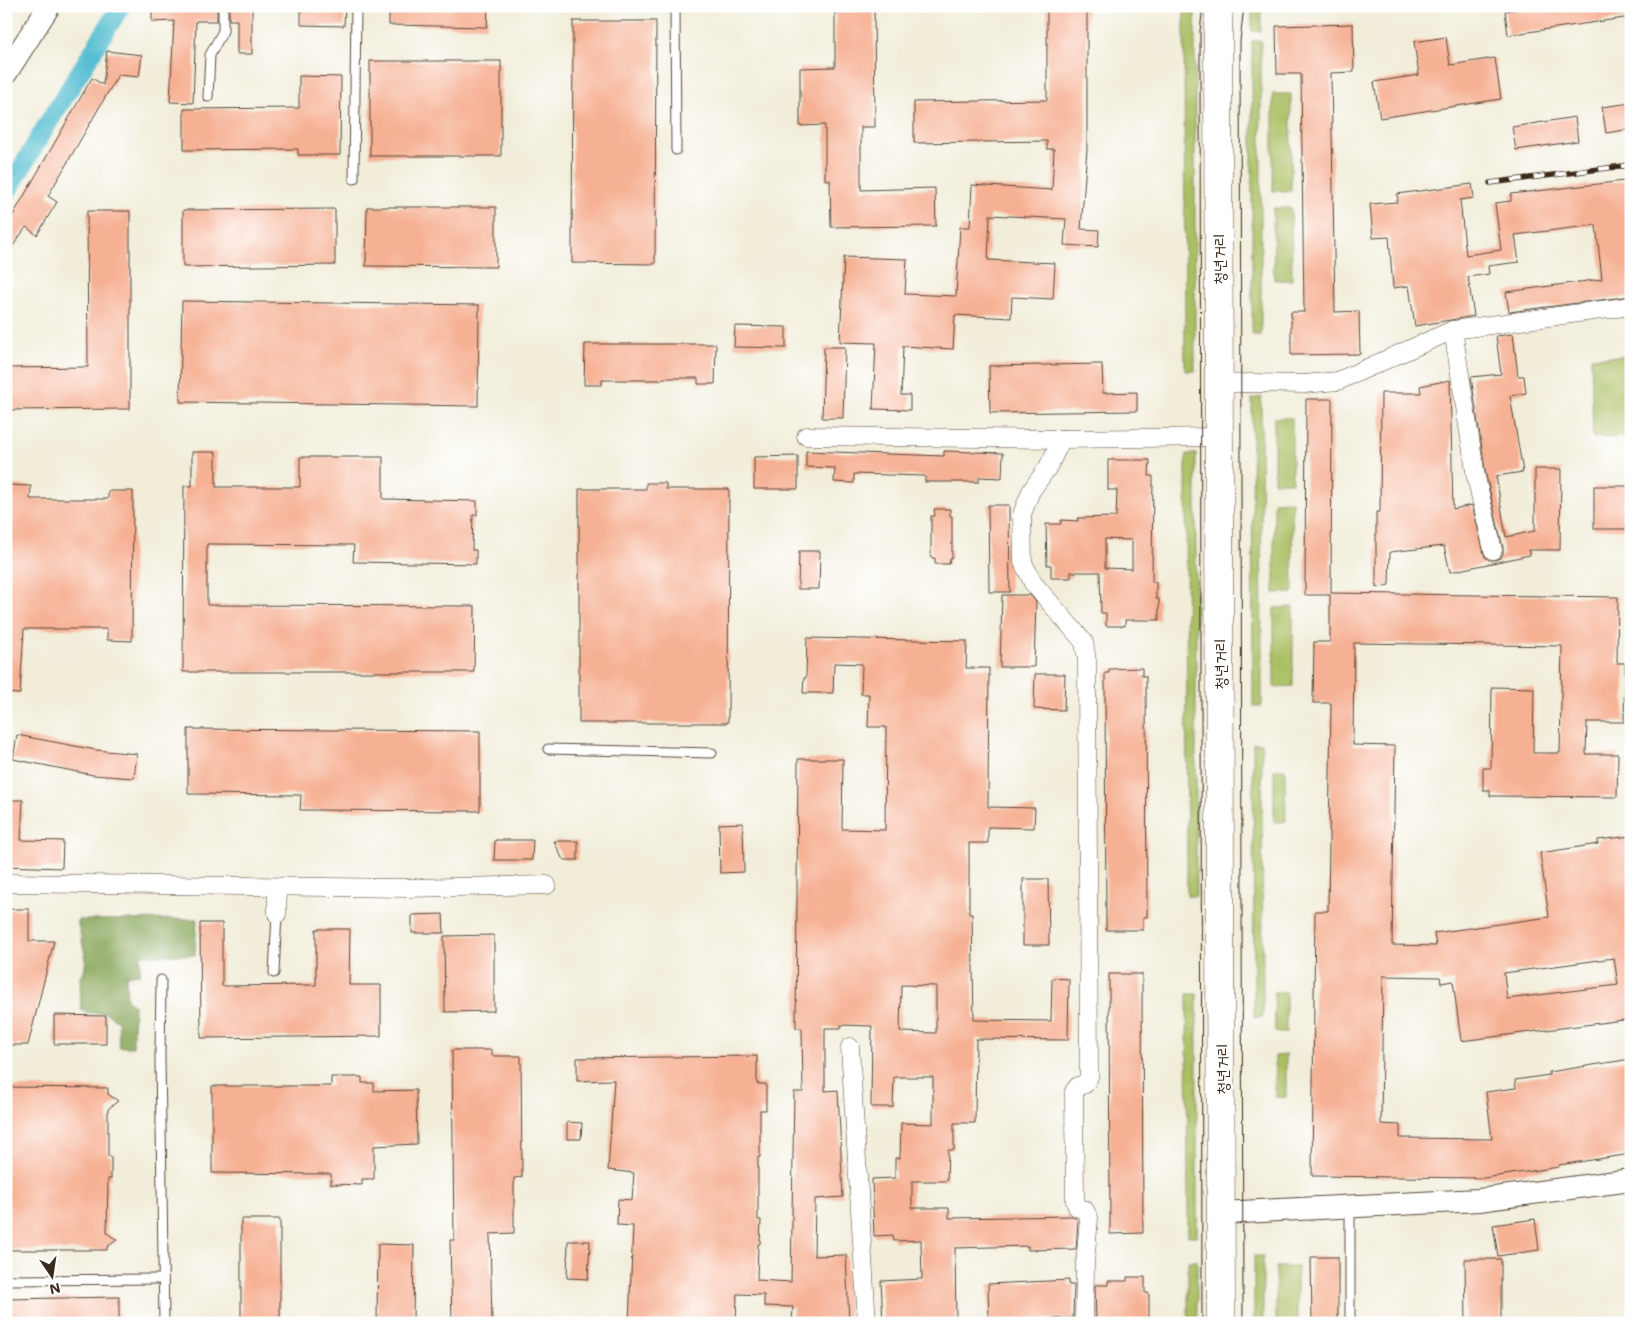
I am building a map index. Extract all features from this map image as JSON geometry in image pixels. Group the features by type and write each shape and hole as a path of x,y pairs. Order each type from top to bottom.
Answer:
{"main road":[{"name":"청년거리","path":"1219,6 1218,437 1222,1323"}],"street":[{"path":"6,74 49,6"},
{"path":"1218,384 1304,384 1338,381 1453,330 1631,306"},
{"path":"1453,330 1476,477 1493,550"},
{"path":"806,436 1062,439 1218,437"},
{"path":"1062,439 1048,467 1031,491 1022,514 1023,562 1033,583 1084,642 1087,661 1089,1076 1085,1084 1078,1086 1074,1091 1075,1201 1078,1207 1085,1210 1089,1218 1085,1264 1084,1323"},
{"path":"6,883 407,888 547,885"},
{"path":"277,887 277,914"},
{"path":"850,1047 867,1323"},
{"path":"1221,1212 1479,1200 1631,1180"}],"lane":[{"path":"208,97 210,55 223,31 223,6"},
{"path":"354,179 356,6"},
{"path":"675,6 676,150"},
{"path":"548,748 712,753"},
{"path":"274,974 277,914"},
{"path":"161,980 160,1058 164,1323"},
{"path":"1350,1207 1350,1323"},
{"path":"6,1280 163,1279"}],"green space":[{"path":"1184,6 1195,6 1195,371 1185,371"},
{"path":"1252,6 1261,6 1261,31 1252,31"},
{"path":"1252,41 1261,41 1261,335 1252,335"},
{"path":"1273,94 1291,94 1291,191 1273,191"},
{"path":"1273,208 1291,208 1292,280 1274,280"},
{"path":"1631,356 1631,437 1593,438 1591,357"},
{"path":"1261,397 1262,706 1253,706 1252,399"},
{"path":"1274,418 1292,418 1292,482 1274,482"},
{"path":"1186,454 1196,454 1196,896 1187,896"},
{"path":"1292,501 1293,593 1274,593 1274,502"},
{"path":"1293,607 1293,686 1274,687 1274,608"},
{"path":"1253,743 1262,743 1263,1017 1254,1017"},
{"path":"1274,769 1285,769 1286,822 1274,822"},
{"path":"197,919 195,955 141,955 140,974 126,975 127,1000 134,1005 133,1047 119,1047 118,1021 106,1013 89,1013 81,1010 80,977 84,971 86,959 77,920"},
{"path":"1274,992 1286,992 1286,1032 1275,1032"},
{"path":"1187,994 1197,994 1197,1236 1188,1236"},
{"path":"1286,1055 1286,1097 1275,1097 1275,1056"},
{"path":"1254,1256 1263,1256 1263,1323 1254,1323"},
{"path":"1188,1261 1197,1261 1197,1323 1188,1323"},
{"path":"1276,1267 1297,1267 1297,1323 1276,1323"}],"building":[{"path":"152,6 217,6 217,21 196,21 193,103 170,102 174,21 152,22"},
{"path":"229,6 252,6 252,54 237,54 237,20 229,20"},
{"path":"301,6 345,6 344,26 301,25"},
{"path":"389,6 488,6 487,27 389,25"},
{"path":"835,6 874,6 875,127 861,127 861,190 935,188 936,226 831,227 830,180 825,180 825,125 800,126 800,68 835,67"},
{"path":"1047,6 1087,6 1087,149 1081,229 1099,230 1098,247 1064,245 1066,219 990,215 988,260 1055,263 1053,299 1012,297 1011,318 955,315 953,349 903,346 901,395 910,395 910,410 873,409 876,343 840,342 844,257 907,259 905,294 956,296 960,227 970,227 972,185 1052,190 1054,149 1047,149 1047,141 914,143 914,102 1047,100"},
{"path":"1537,6 1631,6 1631,17 1508,35 1505,11"},
{"path":"573,21 656,21 655,264 572,263"},
{"path":"1353,24 1354,72 1331,73 1335,312 1359,311 1360,354 1291,355 1291,312 1304,312 1301,74 1277,74 1276,26"},
{"path":"1446,37 1450,65 1495,58 1501,99 1380,118 1374,82 1419,75 1414,42"},
{"path":"107,51 142,55 139,77 118,75 48,196 57,202 37,235 26,227 6,256 6,227 92,78 103,85"},
{"path":"370,61 501,61 501,156 370,156"},
{"path":"299,76 341,77 340,155 298,155 298,149 184,150 184,109 299,108"},
{"path":"1631,103 1631,129 1606,133 1602,107"},
{"path":"1575,117 1578,141 1516,150 1512,127"},
{"path":"1624,181 1625,185 1631,184 1631,208 1627,208 1631,237 1631,296 1509,312 1506,292 1602,279 1596,225 1515,235 1519,262 1488,266 1489,274 1468,277 1474,316 1415,326 1409,286 1393,288 1389,237 1373,238 1370,204 1398,202 1397,194 1472,184 1474,198 1460,200 1466,255 1501,250 1495,203 1511,201 1511,194"},
{"path":"367,207 496,207 496,267 366,266"},
{"path":"335,209 335,265 183,267 183,210"},
{"path":"87,211 130,211 130,409 6,410 6,368 88,367"},
{"path":"182,301 479,305 478,406 180,402"},
{"path":"735,326 786,327 786,348 734,347"},
{"path":"1513,334 1518,376 1524,376 1526,393 1510,396 1523,472 1496,476 1506,537 1535,531 1535,469 1561,469 1560,550 1528,550 1530,555 1450,572 1444,546 1390,552 1389,585 1376,588 1376,512 1380,512 1381,393 1421,393 1420,386 1450,380 1453,509 1472,505 1485,557 1489,560 1495,560 1503,554 1486,475 1471,377 1501,374 1496,336"},
{"path":"585,344 716,344 715,384 698,384 698,378 663,378 662,380 602,380 602,385 584,385"},
{"path":"824,347 845,347 843,418 822,418"},
{"path":"1102,364 1103,393 1137,392 1137,411 990,413 989,366"},
{"path":"1306,399 1332,399 1331,593 1618,597 1617,663 1625,663 1624,722 1587,722 1586,754 1618,754 1617,797 1490,796 1490,790 1483,790 1483,768 1491,768 1492,687 1534,688 1533,753 1560,753 1562,646 1354,643 1353,745 1395,746 1392,945 1436,946 1434,933 1549,917 1540,853 1598,844 1598,840 1631,836 1631,1019 1461,1041 1453,981 1441,983 1440,977 1383,976 1381,1124 1400,1125 1400,1138 1492,1139 1486,1092 1516,1088 1515,1080 1549,1075 1549,1072 1631,1059 1631,1154 1484,1178 1312,1176 1315,911 1328,911 1331,703 1313,703 1314,642 1330,642 1330,595 1305,595","holes":["1614,958 1618,985 1507,999 1504,973"]},
{"path":"806,451 944,456 944,451 1003,453 1002,478 979,477 979,482 925,482 925,476 854,474 854,483 834,482 835,468 806,467"},
{"path":"192,452 216,452 216,487 300,487 300,457 383,457 383,499 477,501 477,515 473,515 472,550 476,550 476,564 353,562 354,545 207,544 207,605 475,606 474,672 183,672 184,486 192,486"},
{"path":"798,456 798,489 754,489 754,457"},
{"path":"1108,460 1150,460 1149,476 1153,476 1152,582 1156,582 1156,599 1159,599 1159,620 1125,620 1125,626 1106,626 1106,613 1101,613 1100,572 1071,572 1071,578 1051,578 1051,565 1047,565 1046,524 1061,524 1061,520 1078,521 1078,518 1116,517 1117,490 1108,490","holes":["1105,539 1132,540 1132,569 1105,568"]},
{"path":"646,483 666,483 666,489 729,489 728,723 579,723 579,489 646,489"},
{"path":"7,485 31,486 30,499 108,499 108,491 133,491 132,641 107,640 107,629 24,629 20,694 6,693"},
{"path":"1594,486 1631,486 1631,529 1594,529"},
{"path":"988,505 1009,505 1010,592 989,592"},
{"path":"934,509 950,509 950,516 952,516 952,558 950,558 949,564 935,564 935,558 931,558 931,516 935,516"},
{"path":"799,551 820,551 819,589 798,589"},
{"path":"1002,595 1030,595 1036,602 1034,667 1000,667"},
{"path":"807,638 967,641 966,668 989,668 988,807 1035,808 1034,828 988,827 988,843 969,843 969,914 972,914 974,1020 1051,1021 1052,978 1069,979 1068,1040 976,1039 975,1123 954,1123 954,1150 948,1150 947,1181 912,1181 912,1208 949,1208 949,1218 1072,1216 1078,1220 1076,1249 1028,1250 1028,1246 955,1248 956,1323 883,1323 881,1281 922,1279 921,1240 894,1241 893,1235 874,1236 872,1179 895,1178 895,1158 900,1158 901,1123 933,1124 933,1077 894,1077 893,1107 871,1107 872,1026 841,1025 841,1028 825,1028 825,1091 838,1090 843,1197 815,1199 814,1256 846,1255 849,1323 792,1323 793,1307 764,1306 764,1295 737,1294 736,1323 629,1323 633,1226 617,1225 618,1199 632,1200 634,1173 608,1170 614,1080 577,1081 577,1058 757,1056 757,1084 766,1084 766,1110 760,1110 758,1220 761,1220 757,1280 791,1282 794,1092 803,1092 802,1028 796,1028 798,759 843,759 842,829 885,830 886,727 868,727 869,694 861,694 862,664 834,663 833,693 803,693 804,678 806,678","holes":["901,985 936,986 936,1033 900,1032"]},
{"path":"1142,668 1142,676 1146,676 1147,917 1143,917 1143,930 1106,930 1105,673 1109,673 1109,669"},
{"path":"1035,674 1065,674 1064,710 1034,709"},
{"path":"188,729 480,731 480,811 300,810 301,795 188,794"},
{"path":"17,735 96,750 137,754 134,778 93,775 13,759"},
{"path":"6,800 23,800 21,840 63,841 62,868 6,866"},
{"path":"743,823 744,872 720,873 719,824"},
{"path":"495,840 533,840 532,860 494,860"},
{"path":"554,841 578,841 578,860 565,860 562,858"},
{"path":"1023,879 1048,879 1049,945 1023,945"},
{"path":"6,909 29,909 29,941 54,941 28,1045 6,1045"},
{"path":"443,914 444,933 412,933 412,915"},
{"path":"200,923 222,923 222,986 316,985 316,929 350,929 349,985 381,985 381,1036 201,1038"},
{"path":"494,935 494,1011 445,1012 444,936"},
{"path":"1109,974 1142,974 1143,1233 1110,1234"},
{"path":"54,1015 106,1016 106,1044 54,1044"},
{"path":"452,1050 492,1050 492,1056 521,1056 522,1177 514,1178 514,1233 490,1234 492,1323 452,1323 450,1240 454,1240"},
{"path":"331,1077 362,1077 362,1083 374,1083 374,1091 416,1090 417,1144 374,1146 374,1179 362,1179 362,1185 331,1184 331,1174 212,1173 212,1086 331,1086"},
{"path":"6,1087 108,1088 108,1094 118,1101 108,1109 108,1156 111,1156 111,1179 108,1179 107,1233 117,1240 107,1247 107,1250 6,1250"},
{"path":"567,1122 582,1123 581,1139 567,1139"},
{"path":"241,1219 280,1219 280,1323 241,1323"},
{"path":"1535,1219 1539,1250 1498,1256 1493,1225"},
{"path":"568,1241 590,1241 588,1279 567,1278"},
{"path":"378,1244 414,1245 413,1322 377,1322"},
{"path":"1311,1257 1338,1257 1338,1323 1312,1323"},
{"path":"1465,1259 1501,1259 1501,1323 1466,1323"},
{"path":"1127,1277 1145,1277 1145,1293 1149,1293 1149,1323 1096,1323 1095,1285 1108,1285 1108,1281 1127,1281"},
{"path":"1069,1280 1069,1285 1074,1285 1073,1318 989,1322 988,1284"},
{"path":"119,1297 119,1323 6,1323 6,1299"}],"waterway":[{"path":"6,194 121,6"}],"tram line":[{"path":"1202,1323 1200,31 1203,6"},
{"path":"1243,1323 1240,41 1244,6"}],"railway":[{"path":"1490,183 1631,165"}]}
